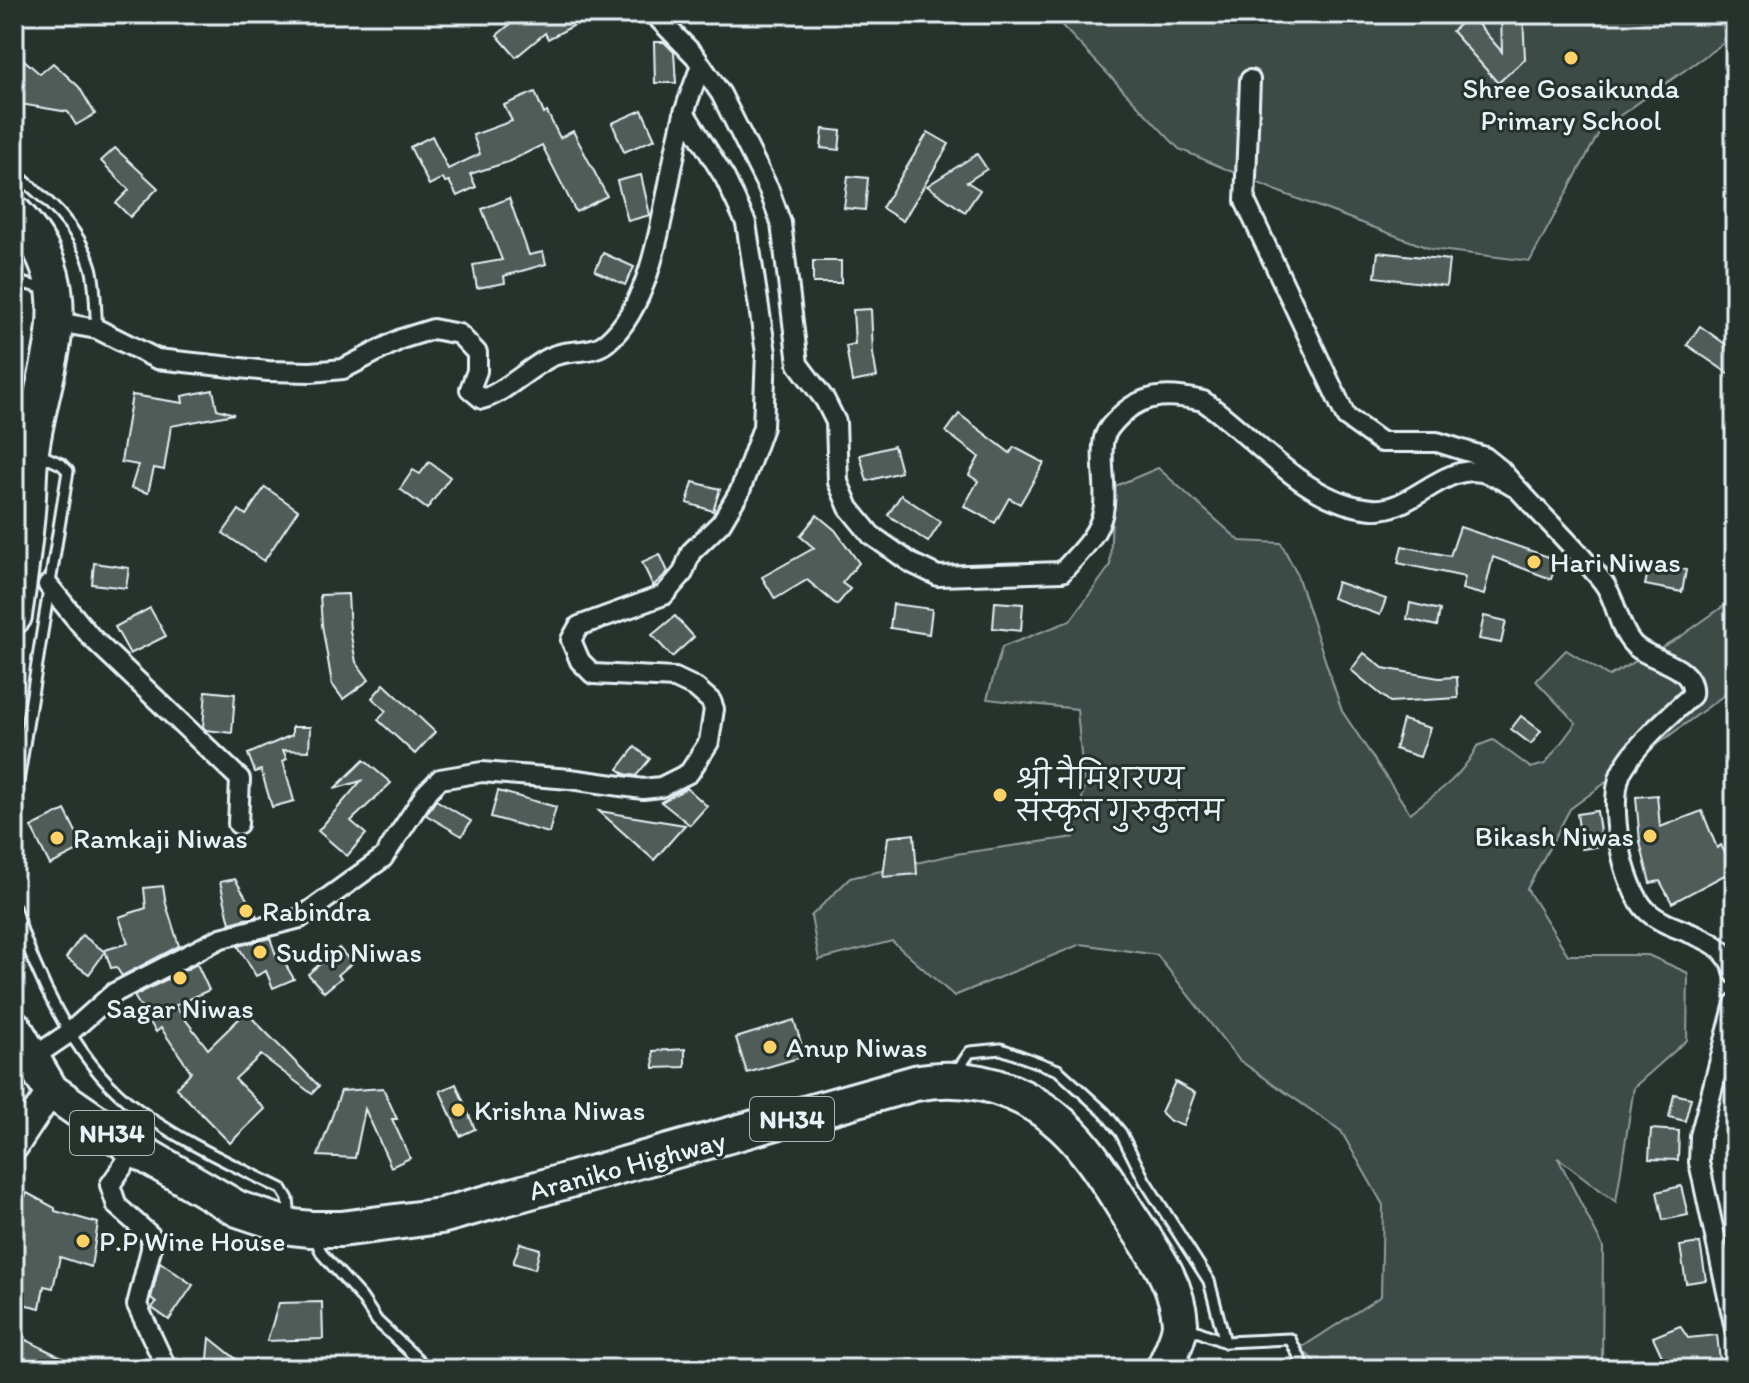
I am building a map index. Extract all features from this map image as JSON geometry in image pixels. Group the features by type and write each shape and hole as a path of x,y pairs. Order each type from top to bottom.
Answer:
{"highway":[{"path":"14,213 28,227 46,257 56,307 21,509 14,616"},
{"name":"Araniko Highway","path":"14,1028 51,1091 135,1149 238,1209 301,1228 341,1229 441,1216 888,1090 940,1078 977,1081 1013,1093 1070,1132 1088,1152 1168,1276 1180,1325"},
{"path":"1164,1369 1180,1325"}],"street":[{"path":"654,14 701,65 721,94 769,190 781,223 798,364 825,400 836,422 838,482 849,508 871,535 911,563 938,576 1062,572 1091,539 1103,513 1104,438 1111,424 1133,404 1157,395 1203,401 1322,494 1351,504 1374,509 1401,503 1464,470 1483,472 1514,487"},
{"path":"56,307 157,359 268,371 343,369 401,339 433,329 459,334 477,353 477,371 470,389 482,399 493,397 553,355 593,349 606,343 627,320 651,263 684,112 701,65"},
{"path":"1250,80 1245,201 1346,417 1381,442 1437,442 1485,457 1500,469 1606,585 1633,645 1688,675 1693,686 1692,695 1646,740 1624,766 1617,781 1615,794 1621,852 1630,885 1647,911 1670,926 1706,938 1718,946 1732,964 1735,974"},
{"path":"32,1058 69,1033 114,993 221,938 300,918 383,858 426,793 440,779 482,772 643,789 661,787 689,773 709,742 714,709 711,701 696,688 675,678 593,674 580,661 571,640 579,626 664,595 675,586 691,552 721,523 740,491 763,427 766,353 746,223 725,178 684,112"},
{"path":"48,585 91,637 240,779 238,824"},
{"path":"1735,1003 1700,1136 1699,1162 1735,1329"},
{"path":"14,1147 51,1091"},
{"path":"135,1149 110,1185 117,1206 151,1236 151,1249 137,1305 167,1369"}],"lane":[{"path":"14,172 47,200 80,238 91,269 97,329"},
{"path":"14,281 56,307"},
{"path":"14,807 68,471 61,464 31,451"},
{"path":"14,907 23,936 69,1033 126,1100 178,1136 282,1189 301,1228 322,1254 361,1297 377,1321 428,1369"},
{"path":"954,1078 970,1052 1001,1049 1058,1070 1105,1113 1121,1133 1145,1181 1209,1281 1225,1342"},
{"path":"1180,1325 1225,1342 1290,1339 1303,1369"}],"shaded area":[{"path":"1051,14 1722,14 1725,42 1601,129 1530,261 1431,249 1282,193 1179,149"},
{"path":"1158,468 1240,541 1281,543 1296,572 1342,711 1410,813 1456,776 1477,746 1493,740 1531,768 1545,764 1576,723 1536,681 1566,650 1609,676 1680,637 1735,598 1735,687 1570,809 1527,889 1568,955 1648,955 1688,973 1687,1040 1634,1087 1616,1202 1558,1158 1603,1247 1602,1369 1322,1369 1301,1348 1381,1296 1383,1205 1341,1131 1239,1060 1157,955 1081,944 954,996 892,941 819,960 811,916 850,878 956,854 1074,837 1084,789 1077,709 987,699 1002,647 1070,621 1110,566 1113,487"}],"building":[{"path":"511,14 596,14 548,39 545,33 516,57 497,35 514,21"},
{"path":"1501,14 1523,14 1525,59 1498,83 1452,31 1470,15 1502,52"},
{"path":"654,42 664,42 674,52 676,83 655,83"},
{"path":"14,51 40,74 53,63 79,87 95,114 76,125 68,112 14,103"},
{"path":"535,92 544,114 547,112 560,138 573,131 607,196 576,212 542,145 508,162 470,174 476,187 457,196 449,181 445,182 443,178 429,185 410,147 432,136 448,169 480,154 473,135 512,121 504,105"},
{"path":"642,110 655,139 624,152 612,123"},
{"path":"823,129 841,131 839,150 821,148"},
{"path":"928,132 949,144 903,221 882,208"},
{"path":"115,148 158,188 130,217 116,203 129,190 101,161"},
{"path":"977,154 987,169 967,182 980,190 965,212 927,186"},
{"path":"641,175 650,215 628,221 617,181"},
{"path":"848,176 868,178 865,210 844,208"},
{"path":"509,198 529,255 543,252 546,264 504,276 505,283 477,288 473,265 502,260 482,209"},
{"path":"1378,252 1449,260 1446,286 1375,277"},
{"path":"603,253 634,267 625,285 595,271"},
{"path":"813,261 841,261 841,283 813,283"},
{"path":"871,309 877,377 852,382 846,346 855,344 853,310"},
{"path":"1700,326 1735,351 1735,378 1687,345"},
{"path":"213,390 217,409 234,414 171,426 164,470 154,468 148,493 131,488 138,465 121,462 132,395 183,403 182,396"},
{"path":"959,414 1010,453 1014,447 1044,463 1020,504 1009,498 995,523 964,506 978,481 969,475 979,457 946,432"},
{"path":"894,446 901,472 867,481 860,455"},
{"path":"429,462 450,477 427,509 400,489 413,470 420,474"},
{"path":"693,482 720,489 713,511 687,503"},
{"path":"265,487 298,510 264,561 223,533 239,510 246,515"},
{"path":"901,495 941,522 928,542 888,515"},
{"path":"817,515 835,530 859,563 842,583 850,589 837,605 807,580 775,599 762,577 814,548 800,536"},
{"path":"1460,527 1558,560 1551,579 1493,557 1484,595 1462,589 1465,577 1398,563 1402,546 1450,556"},
{"path":"660,554 668,572 653,586 642,562"},
{"path":"94,563 129,568 126,588 92,584"},
{"path":"1650,563 1686,570 1682,592 1645,585"},
{"path":"1337,582 1386,599 1380,615 1332,598"},
{"path":"348,594 356,662 369,680 343,699 332,684 320,595"},
{"path":"995,602 1023,604 1021,631 993,628"},
{"path":"1410,603 1440,610 1437,626 1407,619"},
{"path":"893,604 932,609 929,634 890,628"},
{"path":"150,608 166,636 130,654 115,627"},
{"path":"675,616 694,637 672,657 652,635"},
{"path":"1484,616 1506,621 1501,643 1479,639"},
{"path":"1364,653 1383,668 1439,678 1457,677 1458,698 1390,702 1351,670"},
{"path":"384,684 435,732 415,754 378,720 386,711 372,698"},
{"path":"206,691 235,694 232,733 203,727"},
{"path":"1521,716 1541,731 1531,744 1511,729"},
{"path":"1403,720 1430,728 1420,757 1395,749"},
{"path":"292,727 310,727 309,751 283,750 294,801 272,807 261,770 255,772 248,754 292,735"},
{"path":"635,747 650,759 636,776 618,769"},
{"path":"364,760 391,783 351,821 366,834 347,856 318,831 361,781 334,789"},
{"path":"687,788 707,806 690,825 661,802"},
{"path":"498,791 556,807 549,833 491,817"},
{"path":"1657,795 1660,827 1702,811 1717,848 1721,845 1734,870 1672,903 1660,881 1650,883 1640,842 1636,797"},
{"path":"436,800 471,821 462,836 426,815"},
{"name":"Ramkaji Niwas","path":"65,810 84,848 50,865 31,827"},
{"path":"599,811 647,819 685,825 654,860"},
{"path":"1597,811 1602,846 1582,849 1577,814"},
{"path":"914,834 917,874 883,877 888,837"},
{"path":"235,879 257,916 230,923 220,882"},
{"path":"163,886 179,946 122,976 116,967 111,968 105,950 128,943 119,917 146,908 144,888"},
{"path":"82,935 105,952 89,974 66,958"},
{"name":"Sudip Niwas","path":"270,938 277,958 280,955 294,979 273,988 266,971 256,976 238,946"},
{"path":"339,948 352,963 338,975 341,978 324,992 308,974"},
{"path":"197,964 209,990 175,1006 208,1049 246,1012 319,1086 312,1094 261,1055 235,1079 265,1109 230,1143 176,1088 191,1072 161,1028 156,1032 134,996"},
{"name":"Anup Niwas","path":"794,1020 805,1056 747,1073 736,1038"},
{"path":"685,1049 685,1067 654,1068 653,1051"},
{"path":"1175,1082 1195,1093 1183,1126 1170,1121 1161,1112"},
{"name":"Krishna Niwas","path":"456,1084 475,1129 460,1136 440,1091"},
{"path":"383,1088 397,1119 392,1119 410,1158 391,1167 365,1109 355,1158 318,1156 341,1091"},
{"path":"1674,1094 1691,1098 1685,1121 1669,1117"},
{"path":"1651,1129 1679,1131 1678,1160 1649,1159"},
{"path":"1681,1186 1688,1215 1663,1220 1657,1192"},
{"path":"27,1193 55,1208 55,1211 98,1223 91,1267 60,1257 53,1288 44,1286 40,1308 14,1302 14,1215"},
{"path":"520,1243 540,1249 535,1269 513,1263"},
{"path":"1700,1243 1706,1280 1686,1283 1680,1246"},
{"path":"160,1262 193,1285 169,1320 152,1308 156,1302 151,1298"},
{"path":"322,1302 323,1339 267,1341 279,1303"},
{"path":"1680,1326 1688,1338 1717,1335 1721,1369 1668,1369 1653,1337"},
{"path":"210,1338 236,1359 228,1369 207,1369"},
{"path":"24,1339 85,1369 32,1369 15,1360"}],"place":[{"name":"Shree Gosaikunda Primary School","path":"1571,58"},
{"name":"Hari Niwas","path":"1534,562"},
{"name":"श्री नैमिशरण्य संस्कृत गुरुकुलम","path":"1000,795"},
{"name":"Bikash Niwas","path":"1650,836"},
{"name":"Ramkaji Niwas","path":"57,838"},
{"name":"Rabindra","path":"246,911"},
{"name":"Sudip Niwas","path":"260,952"},
{"name":"Sagar Niwas","path":"180,978"},
{"name":"Anup Niwas","path":"770,1047"},
{"name":"Krishna Niwas","path":"458,1110"},
{"name":"P.P Wine House","path":"83,1241"}]}
